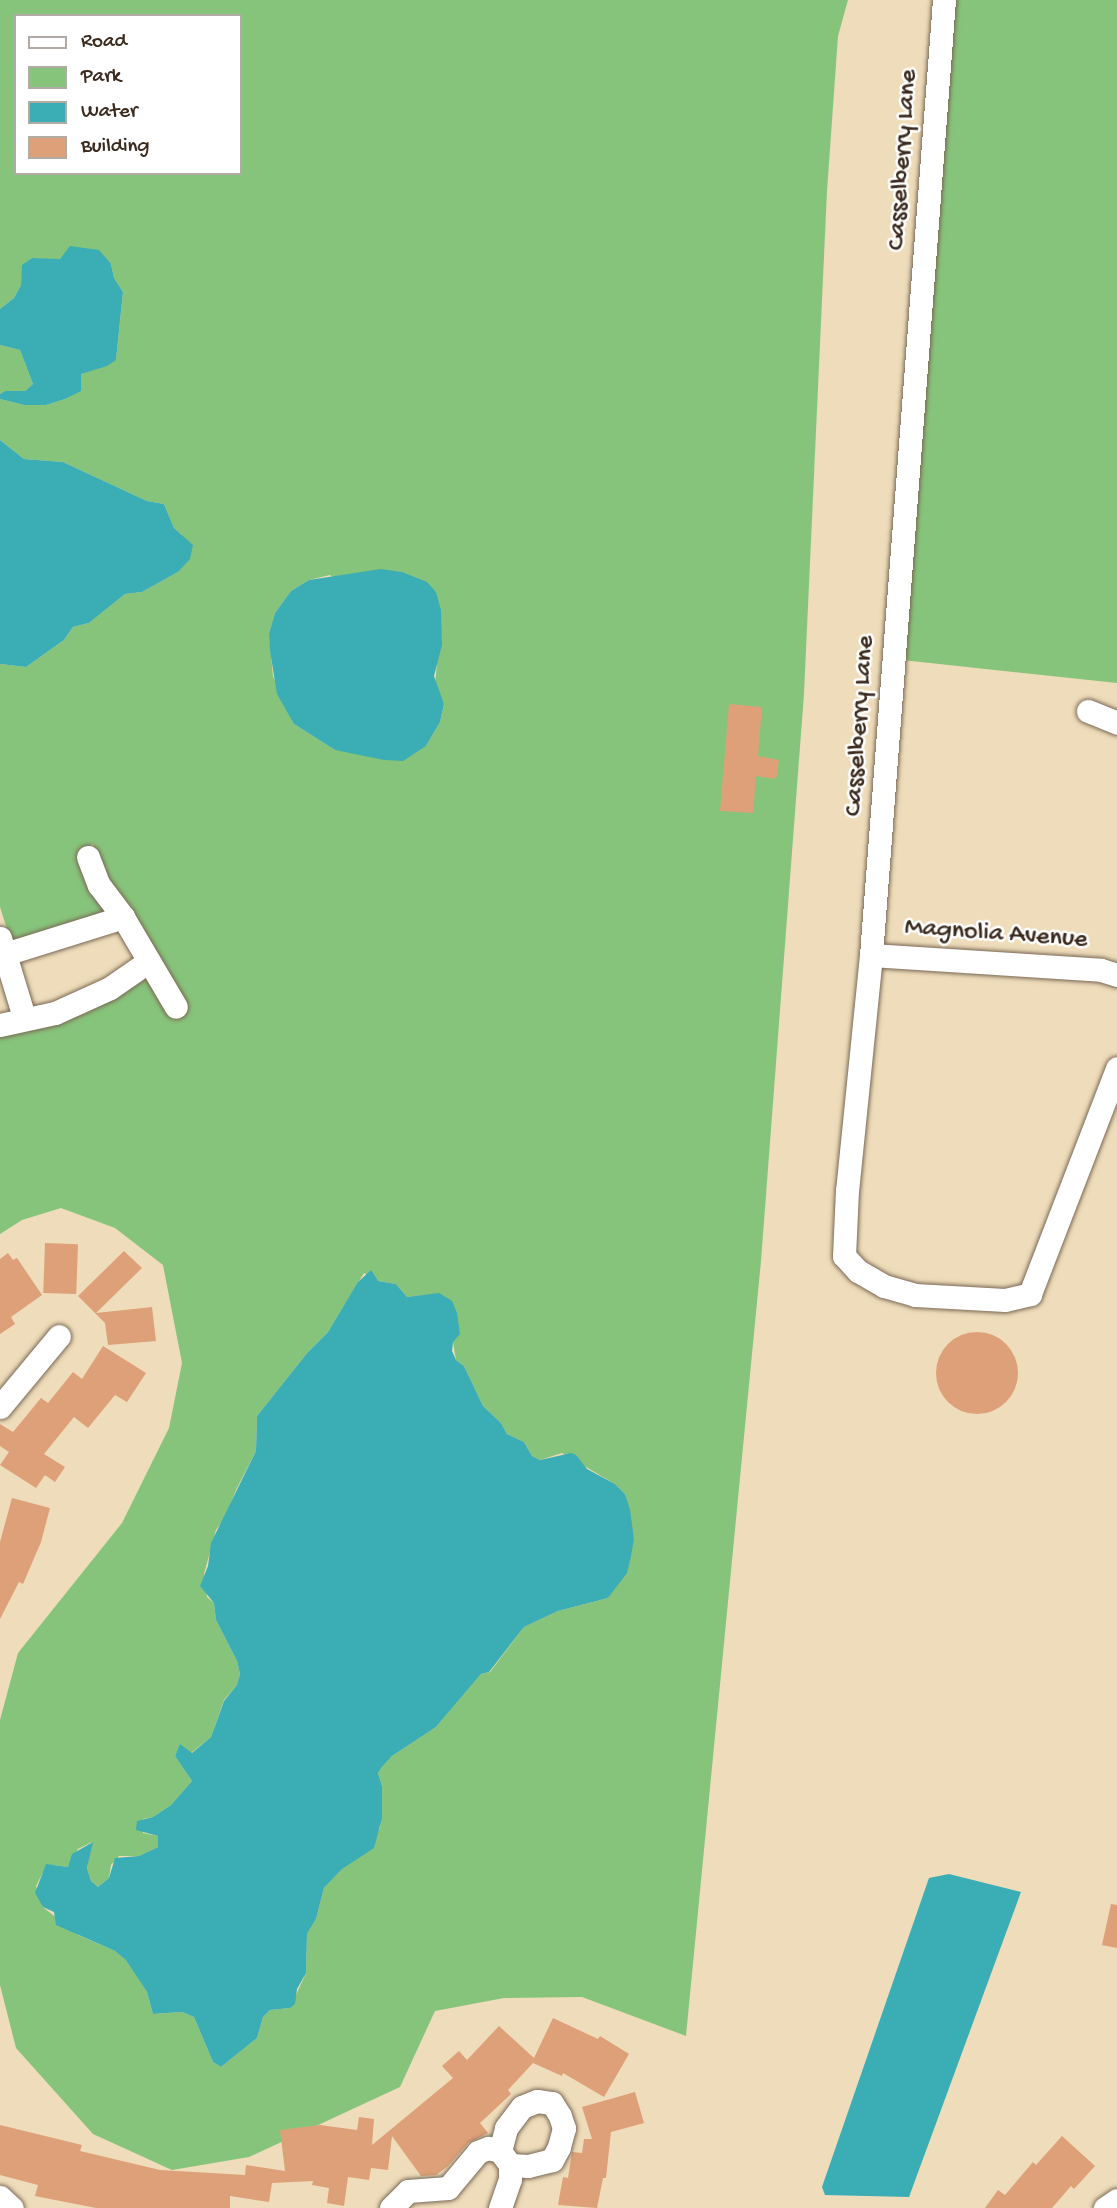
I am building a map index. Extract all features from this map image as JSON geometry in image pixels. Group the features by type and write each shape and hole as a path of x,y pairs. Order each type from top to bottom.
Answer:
{"street":[{"name":"Casselberry Lane","path":"944,0 871,955 847,1190 844,1256 858,1272 884,1286 915,1296 1005,1300 1030,1294 1117,1068"},
{"path":"1088,711 1117,723"},
{"path":"88,857 99,885 123,917 176,1007"},
{"path":"24,1017 2,946 123,917"},
{"name":"Magnolia Avenue","path":"871,955 1101,970 1117,975"},
{"path":"0,1025 24,1017 55,1013 99,993 149,961"},
{"path":"0,1407 59,1336"},
{"path":"391,2208 408,2191 448,2188 478,2152 488,2148 505,2158 510,2179 500,2208"},
{"path":"0,2197 12,2208"},
{"path":"1105,2208 1117,2200"}],"green space":[{"path":"0,0 848,0 838,36 827,191 804,694 761,1261 686,2036 582,1997 504,1998 435,2011 400,2087 249,2157 172,2170 93,2134 16,2048 0,1985 0,1720 18,1653 122,1523 169,1428 182,1363 163,1265 115,1228 61,1208 22,1220 0,1234 0,1035 146,974 173,1020 188,1008 130,905 127,906 107,879 93,844 77,853 91,889 108,911 11,942 0,907 0,664 26,667 64,640 73,627 89,623 125,594 142,592 178,572 182,535 174,528 164,504 147,501 63,462 24,459 0,440 0,399 24,405 46,405 65,399 77,391 81,374 116,360 123,292 114,278 111,264 32,258 23,265 21,285 14,298 0,309","holes":["330,575 437,663 435,685 444,704 440,722 426,746 335,750 294,724 273,676 269,635 275,613 291,591 309,580","364,1273 378,1281 396,1284 407,1297 427,1295 453,1342 456,1360 464,1366 483,1406 501,1423 507,1434 524,1442 532,1456 540,1460 562,1453 615,1484 625,1494 634,1539 608,1598 558,1611 524,1627 490,1672 481,1674 436,1727 392,1756 382,1767 378,1773 382,1786 380,1828 324,1888 316,1919 307,1934 306,1973 290,2008 270,2010 263,2017 257,2038 221,2067 213,2062 194,2017 182,2012 153,2014 147,1992 127,1960 115,1951 78,1935 43,1907 36,1886 43,1872 53,1865 68,1867 78,1849 92,1842 87,1868 91,1881 98,1887 109,1878 111,1865 119,1856 139,1856 158,1847 158,1836 143,1833 143,1819 153,1817 171,1805 192,1781 175,1756 180,1745 191,1753 211,1737 224,1700 237,1685 240,1674 237,1661 216,1620 214,1603 207,1597 204,1574 216,1530 225,1518 256,1451 257,1416 308,1352 328,1332"]},
{"path":"953,0 1117,0 1117,683 902,660"},
{"path":"0,345 20,350 33,384 25,391 5,391 0,394"}],"water":[{"path":"70,246 99,250 111,264 114,278 123,292 116,360 107,366 81,374 81,391 65,399 46,405 24,405 0,399 0,394 5,391 25,391 33,384 20,350 0,345 0,309 14,298 21,285 22,265 32,258 60,259"},
{"path":"0,440 24,459 63,462 147,501 164,504 174,528 193,545 190,559 178,572 142,592 125,594 89,623 73,627 64,640 26,667 0,664"},
{"path":"381,569 402,572 427,582 436,592 441,610 442,645 434,676 444,704 440,722 426,746 403,761 335,750 294,724 277,694 270,651 269,634 275,613 291,591 309,580"},
{"path":"371,1270 378,1281 396,1284 407,1297 439,1293 452,1301 460,1334 453,1342 452,1351 456,1360 464,1366 483,1406 501,1423 507,1434 524,1442 532,1456 540,1460 571,1453 576,1455 587,1469 615,1484 625,1494 634,1539 631,1556 627,1573 608,1598 558,1611 524,1627 489,1672 481,1674 436,1727 392,1756 382,1767 378,1773 382,1786 382,1818 374,1848 342,1869 324,1888 316,1919 307,1934 306,1973 297,1989 295,2004 290,2008 270,2010 263,2017 257,2038 221,2067 213,2062 194,2017 182,2012 153,2014 147,1992 126,1960 115,1951 56,1925 54,1912 43,1907 35,1893 46,1864 68,1867 72,1854 93,1842 87,1868 91,1881 98,1887 109,1878 115,1858 139,1856 158,1847 158,1836 136,1830 137,1821 153,1817 171,1805 192,1781 175,1756 180,1744 192,1753 211,1737 224,1701 237,1685 240,1674 237,1661 216,1620 214,1603 200,1586 208,1566 211,1543 256,1451 257,1416 308,1352 328,1332 358,1282"},
{"path":"949,1874 1021,1892 909,2197 825,2195 822,2187 929,1878"}],"building":[{"path":"729,704 762,707 758,756 779,760 776,779 756,776 753,813 720,811"},
{"path":"45,1243 78,1244 76,1294 43,1293"},
{"path":"124,1251 142,1268 96,1313 152,1307 156,1341 108,1345 105,1323 78,1296"},
{"path":"8,1253 13,1260 17,1258 42,1295 11,1317 15,1324 0,1334 0,1259"},
{"path":"977,1332 993,1335 1006,1344 1015,1357 1018,1373 1015,1389 1006,1402 993,1411 977,1414 961,1411 948,1402 939,1389 936,1373 939,1357 948,1344 961,1335"},
{"path":"103,1346 146,1373 127,1402 115,1395 88,1428 74,1417 44,1454 65,1467 55,1482 45,1475 36,1488 0,1465 9,1452 0,1446 0,1424 13,1432 41,1398 48,1403 73,1372 82,1379"},
{"path":"12,1498 50,1508 41,1542 23,1584 19,1582 0,1619 0,1542"},
{"path":"1111,1904 1117,1905 1117,1948 1102,1945"},
{"path":"553,2018 598,2039 600,2036 629,2054 604,2097 563,2073 562,2076 533,2063 508,2090 511,2094 480,2123 488,2133 468,2143 448,2166 436,2175 421,2176 392,2136 388,2170 371,2168 369,2180 348,2177 344,2206 327,2203 329,2188 312,2185 313,2181 272,2183 269,2202 230,2196 230,2208 96,2208 35,2196 38,2185 0,2175 0,2125 82,2145 80,2151 160,2170 245,2175 246,2165 285,2171 280,2130 320,2125 357,2130 359,2117 374,2119 372,2145 453,2078 442,2066 459,2051 467,2060 499,2026 534,2058"},
{"path":"635,2092 644,2123 611,2132 606,2178 603,2178 597,2208 558,2205 563,2177 568,2178 572,2152 582,2153 584,2139 592,2139 582,2107"},
{"path":"1062,2136 1095,2166 1074,2189 1071,2186 1052,2208 985,2208 998,2190 1005,2195 1033,2162 1036,2165"}]}
